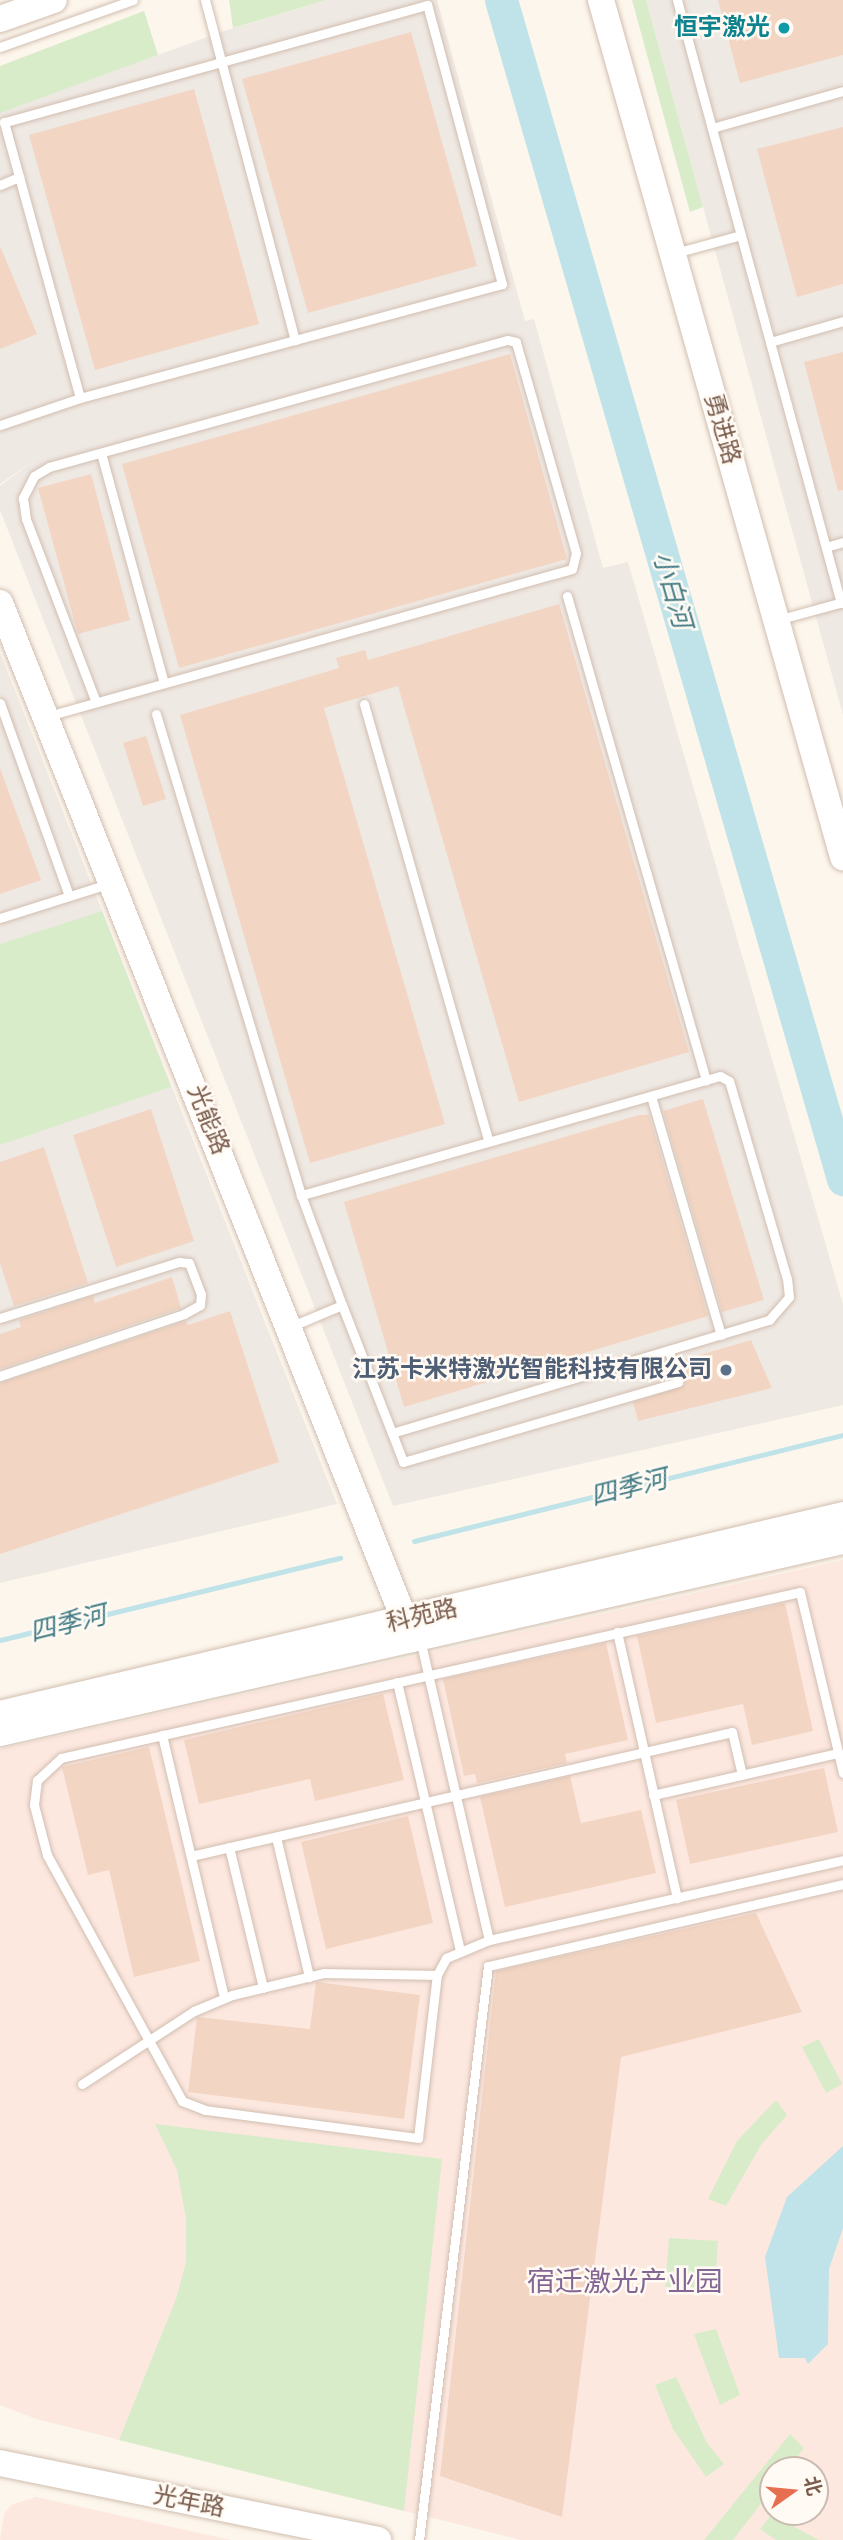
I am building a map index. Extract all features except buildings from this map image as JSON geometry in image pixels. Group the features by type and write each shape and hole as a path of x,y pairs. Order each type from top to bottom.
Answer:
{"street":[{"path":"0,19 54,0"},
{"name":"勇进路","path":"601,0 776,620 836,809 843,857"},
{"name":"光能路","path":"0,603 412,1632"},
{"name":"科苑路","path":"0,1733 412,1632 843,1515"},
{"name":"科苑路","path":"0,1714 412,1632 843,1541"},
{"name":"光年路","path":"0,2463 378,2540"}],"lane":[{"path":"0,47 134,0"},
{"path":"205,0 295,340"},
{"path":"677,0 842,602 776,620"},
{"path":"0,425 80,398 502,284 427,5 4,122 80,398"},
{"path":"712,128 843,91"},
{"path":"0,185 19,177"},
{"path":"673,254 741,235"},
{"path":"770,342 843,321"},
{"path":"46,716 572,569 576,553 516,342 507,340 48,467 34,476 23,498 26,519 96,702"},
{"path":"101,453 164,683"},
{"path":"826,547 843,542"},
{"path":"567,596 706,1080"},
{"path":"0,704 69,896"},
{"path":"364,704 489,1142"},
{"path":"156,714 301,1195 403,1462 678,1382 669,1350"},
{"path":"0,918 112,882"},
{"path":"301,1195 720,1076 730,1081 789,1297 769,1321 392,1433"},
{"path":"651,1096 721,1335"},
{"path":"0,1318 178,1262 189,1263 201,1294 200,1305 184,1314 0,1376"},
{"path":"290,1327 342,1305"},
{"path":"843,1773 800,1592 428,1674 52,1763 37,1780 34,1805 47,1855 174,2092 192,2107 418,2138 437,1975 446,1958 489,1940 843,1860"},
{"path":"412,1632 428,1674 489,1940"},
{"path":"617,1632 677,1898"},
{"path":"397,1682 460,1951"},
{"path":"191,1856 732,1732 742,1775"},
{"path":"162,1735 225,1998"},
{"path":"653,1795 838,1753"},
{"path":"276,1837 309,1977"},
{"path":"229,1847 263,1988"},
{"path":"419,2540 488,1966 843,1884"},
{"path":"82,2084 147,2042 225,1998 332,1973 437,1975"}],"shaded area":[{"path":"326,0 437,0 525,321 534,319 603,568 628,562 843,1304 843,1405 393,1506 0,510 0,486 33,461 0,484 0,112 224,31"},
{"path":"646,0 843,0 843,715 703,207"},
{"path":"0,653 337,1504 0,1583"},
{"path":"843,1560 843,2540 521,2540 36,2419 0,2405 0,1749"},
{"path":"36,2497 231,2540 0,2540 4,2514 11,2505"}],"green space":[{"path":"229,0 326,0 233,28"},
{"path":"632,0 646,0 703,207 690,212"},
{"path":"144,11 158,55 0,113 0,66"},
{"path":"102,911 171,1087 0,1145 0,944"},
{"path":"819,2039 842,2084 826,2093 802,2047"},
{"path":"776,2100 787,2115 761,2145 726,2206 708,2199 737,2141"},
{"path":"155,2124 442,2159 404,2511 119,2440 176,2299 186,2262 186,2218 177,2170"},
{"path":"669,2238 718,2241 715,2291 665,2287"},
{"path":"716,2329 740,2395 720,2405 694,2334"},
{"path":"676,2377 707,2443 724,2464 706,2477 673,2429 655,2385"},
{"path":"790,2434 804,2448 798,2456 772,2456"},
{"path":"759,2472 759,2506 733,2540 704,2540"},
{"path":"762,2526 793,2526 819,2540 776,2540 760,2529"}],"water":[{"path":"843,2146 843,2228 829,2269 828,2344 808,2364 805,2358 779,2358 765,2257 787,2197"}],"waterway":[{"name":"小白河","path":"501,0 843,1179"},
{"name":"四季河","path":"414,1541 843,1435"},
{"name":"四季河","path":"0,1640 340,1558"}],"place":[{"name":"恒宇激光","path":"784,28"},
{"name":"江苏卡米特激光智能科技有限公司","path":"726,1370"}],"district":[{"name":"宿迁激光产业园","path":"625,2282"}]}
